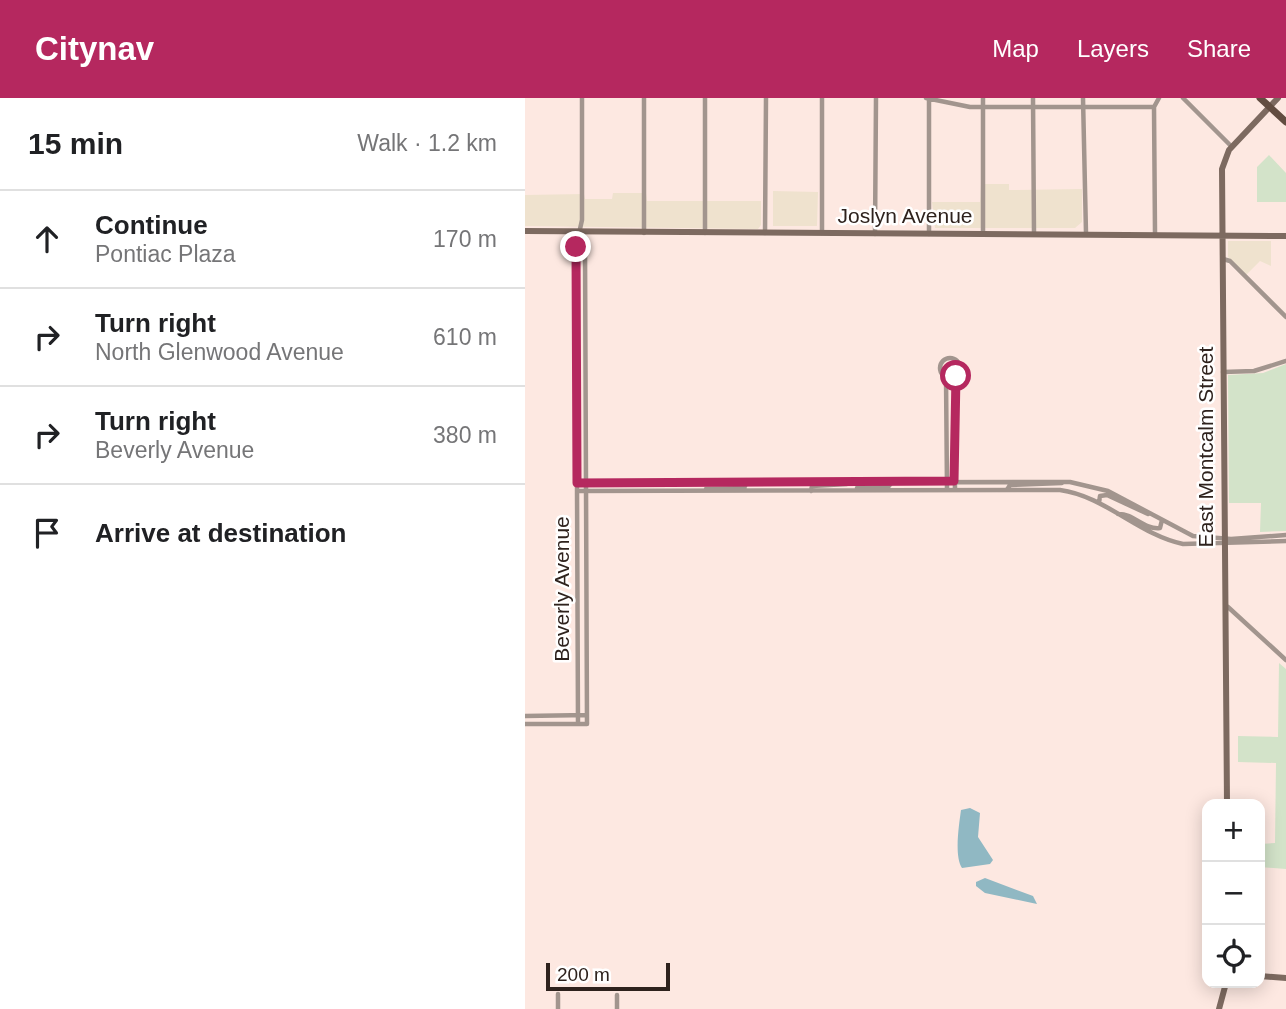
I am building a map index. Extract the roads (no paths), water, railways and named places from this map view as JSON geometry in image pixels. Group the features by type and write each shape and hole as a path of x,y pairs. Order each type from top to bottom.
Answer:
{"main road":[{"path":"1260,98 1286,122"},
{"name":"East Montcalm Street","path":"1227,799 1228,607 1224,542 1222,166 1232,147 1278,98"},
{"name":"Joslyn Avenue","path":"525,231 705,234 1155,233 1286,236"},
{"path":"1265,976 1286,978"},
{"path":"1219,1009 1225,988"}],"street":[{"path":"581,233 582,98"},
{"path":"644,98 644,233"},
{"path":"705,98 705,234"},
{"path":"765,234 766,98"},
{"path":"822,98 822,234"},
{"path":"876,98 876,234"},
{"path":"929,234 928,98 958,106 983,107 1154,107"},
{"path":"983,98 983,233"},
{"path":"1033,98 1034,233"},
{"path":"1083,98 1086,233"},
{"path":"1155,233 1154,107 1159,98"},
{"path":"1183,98 1232,147"},
{"name":"Beverly Avenue","path":"581,233 585,246 587,724 578,724 576,247 581,233"},
{"path":"1222,258 1230,261 1286,317"},
{"path":"947,490 946,377 940,371 940,365 950,357 960,366 954,377 955,490"},
{"path":"1223,372 1258,371 1286,361"},
{"path":"946,377 954,377"},
{"path":"698,491 713,487 744,488 747,482"},
{"path":"811,491 813,485 858,482"},
{"path":"846,490 888,487 892,482"},
{"path":"577,483 1070,482 1108,491 1189,535 1224,542 1286,535"},
{"path":"1007,490 1010,485 1070,482"},
{"path":"577,491 1065,491 1099,504 1176,543 1286,541"},
{"path":"1099,504 1099,497 1104,494 1156,516"},
{"path":"1117,514 1124,514 1154,529 1161,526 1162,520"},
{"path":"1228,607 1286,660"},
{"path":"1280,655 1286,653"},
{"path":"525,716 587,715"},
{"path":"525,724 578,724"},
{"path":"558,994 558,1009"},
{"path":"617,995 617,1009"}],"water":[{"path":"970,808 980,813 978,837 993,860 990,864 962,868 958,848 960,816 961,810"},
{"path":"985,878 1033,896 1037,904 985,893 976,886 976,882"}]}
